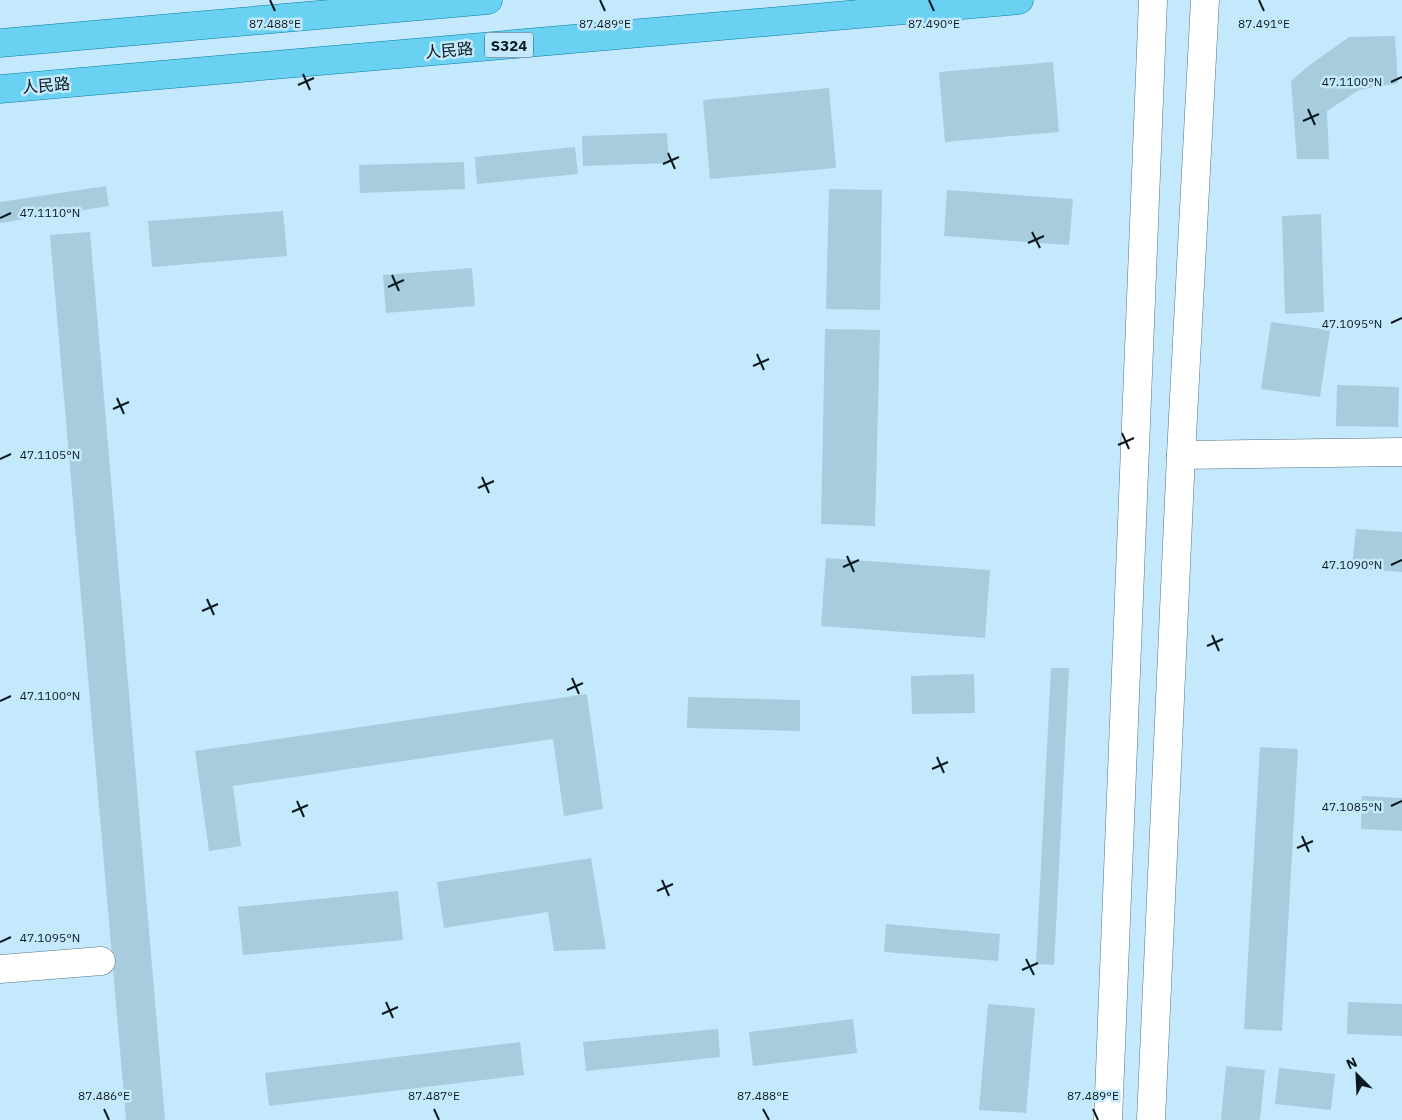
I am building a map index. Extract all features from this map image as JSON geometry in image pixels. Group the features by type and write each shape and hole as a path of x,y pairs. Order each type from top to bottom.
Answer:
{"main road":[{"path":"0,43 488,0"},
{"name":"人民路","path":"0,89 1018,0"}],"street":[{"path":"1108,1120 1153,0"},
{"path":"1151,1120 1181,455 1205,0"},
{"path":"1181,455 1402,452"},
{"path":"0,969 101,961"}],"building":[{"path":"1395,36 1398,83 1359,90 1327,111 1329,159 1297,159 1291,81 1349,37"},
{"path":"1053,62 1059,132 945,142 939,72"},
{"path":"829,88 836,168 710,179 703,100"},
{"path":"667,133 669,163 583,166 582,136"},
{"path":"575,147 578,174 477,184 475,157"},
{"path":"464,162 465,189 360,193 359,165"},
{"path":"106,186 109,206 0,223 0,202"},
{"path":"829,189 882,190 880,310 826,309"},
{"path":"947,190 1073,199 1069,245 944,236"},
{"path":"283,211 287,256 152,267 148,221"},
{"path":"1321,214 1324,312 1285,314 1282,216"},
{"path":"90,232 165,1120 126,1120 50,235"},
{"path":"472,268 475,306 386,313 383,275"},
{"path":"1271,322 1330,330 1320,397 1261,389"},
{"path":"825,329 880,330 875,526 821,524"},
{"path":"1337,385 1399,387 1398,427 1336,426"},
{"path":"1356,529 1402,532 1402,572 1352,568"},
{"path":"826,558 990,570 985,638 821,626"},
{"path":"1051,668 1069,668 1054,965 1036,964"},
{"path":"974,674 975,713 912,714 911,676"},
{"path":"587,694 603,809 564,816 553,739 233,786 241,846 209,851 195,751"},
{"path":"688,697 800,700 800,731 687,728"},
{"path":"1260,747 1298,749 1282,1031 1244,1029"},
{"path":"1362,796 1402,798 1402,831 1361,829"},
{"path":"591,858 606,949 554,951 548,912 444,928 437,882"},
{"path":"398,891 403,940 243,955 238,907"},
{"path":"886,924 1000,934 998,961 884,952"},
{"path":"1348,1002 1402,1004 1402,1036 1347,1034"},
{"path":"988,1004 1035,1008 1026,1113 979,1110"},
{"path":"853,1019 857,1053 753,1066 749,1032"},
{"path":"718,1029 720,1057 586,1071 583,1042"},
{"path":"520,1042 524,1075 269,1106 265,1073"},
{"path":"1226,1066 1265,1070 1260,1120 1221,1120"},
{"path":"1279,1068 1335,1074 1331,1110 1275,1104"}]}
